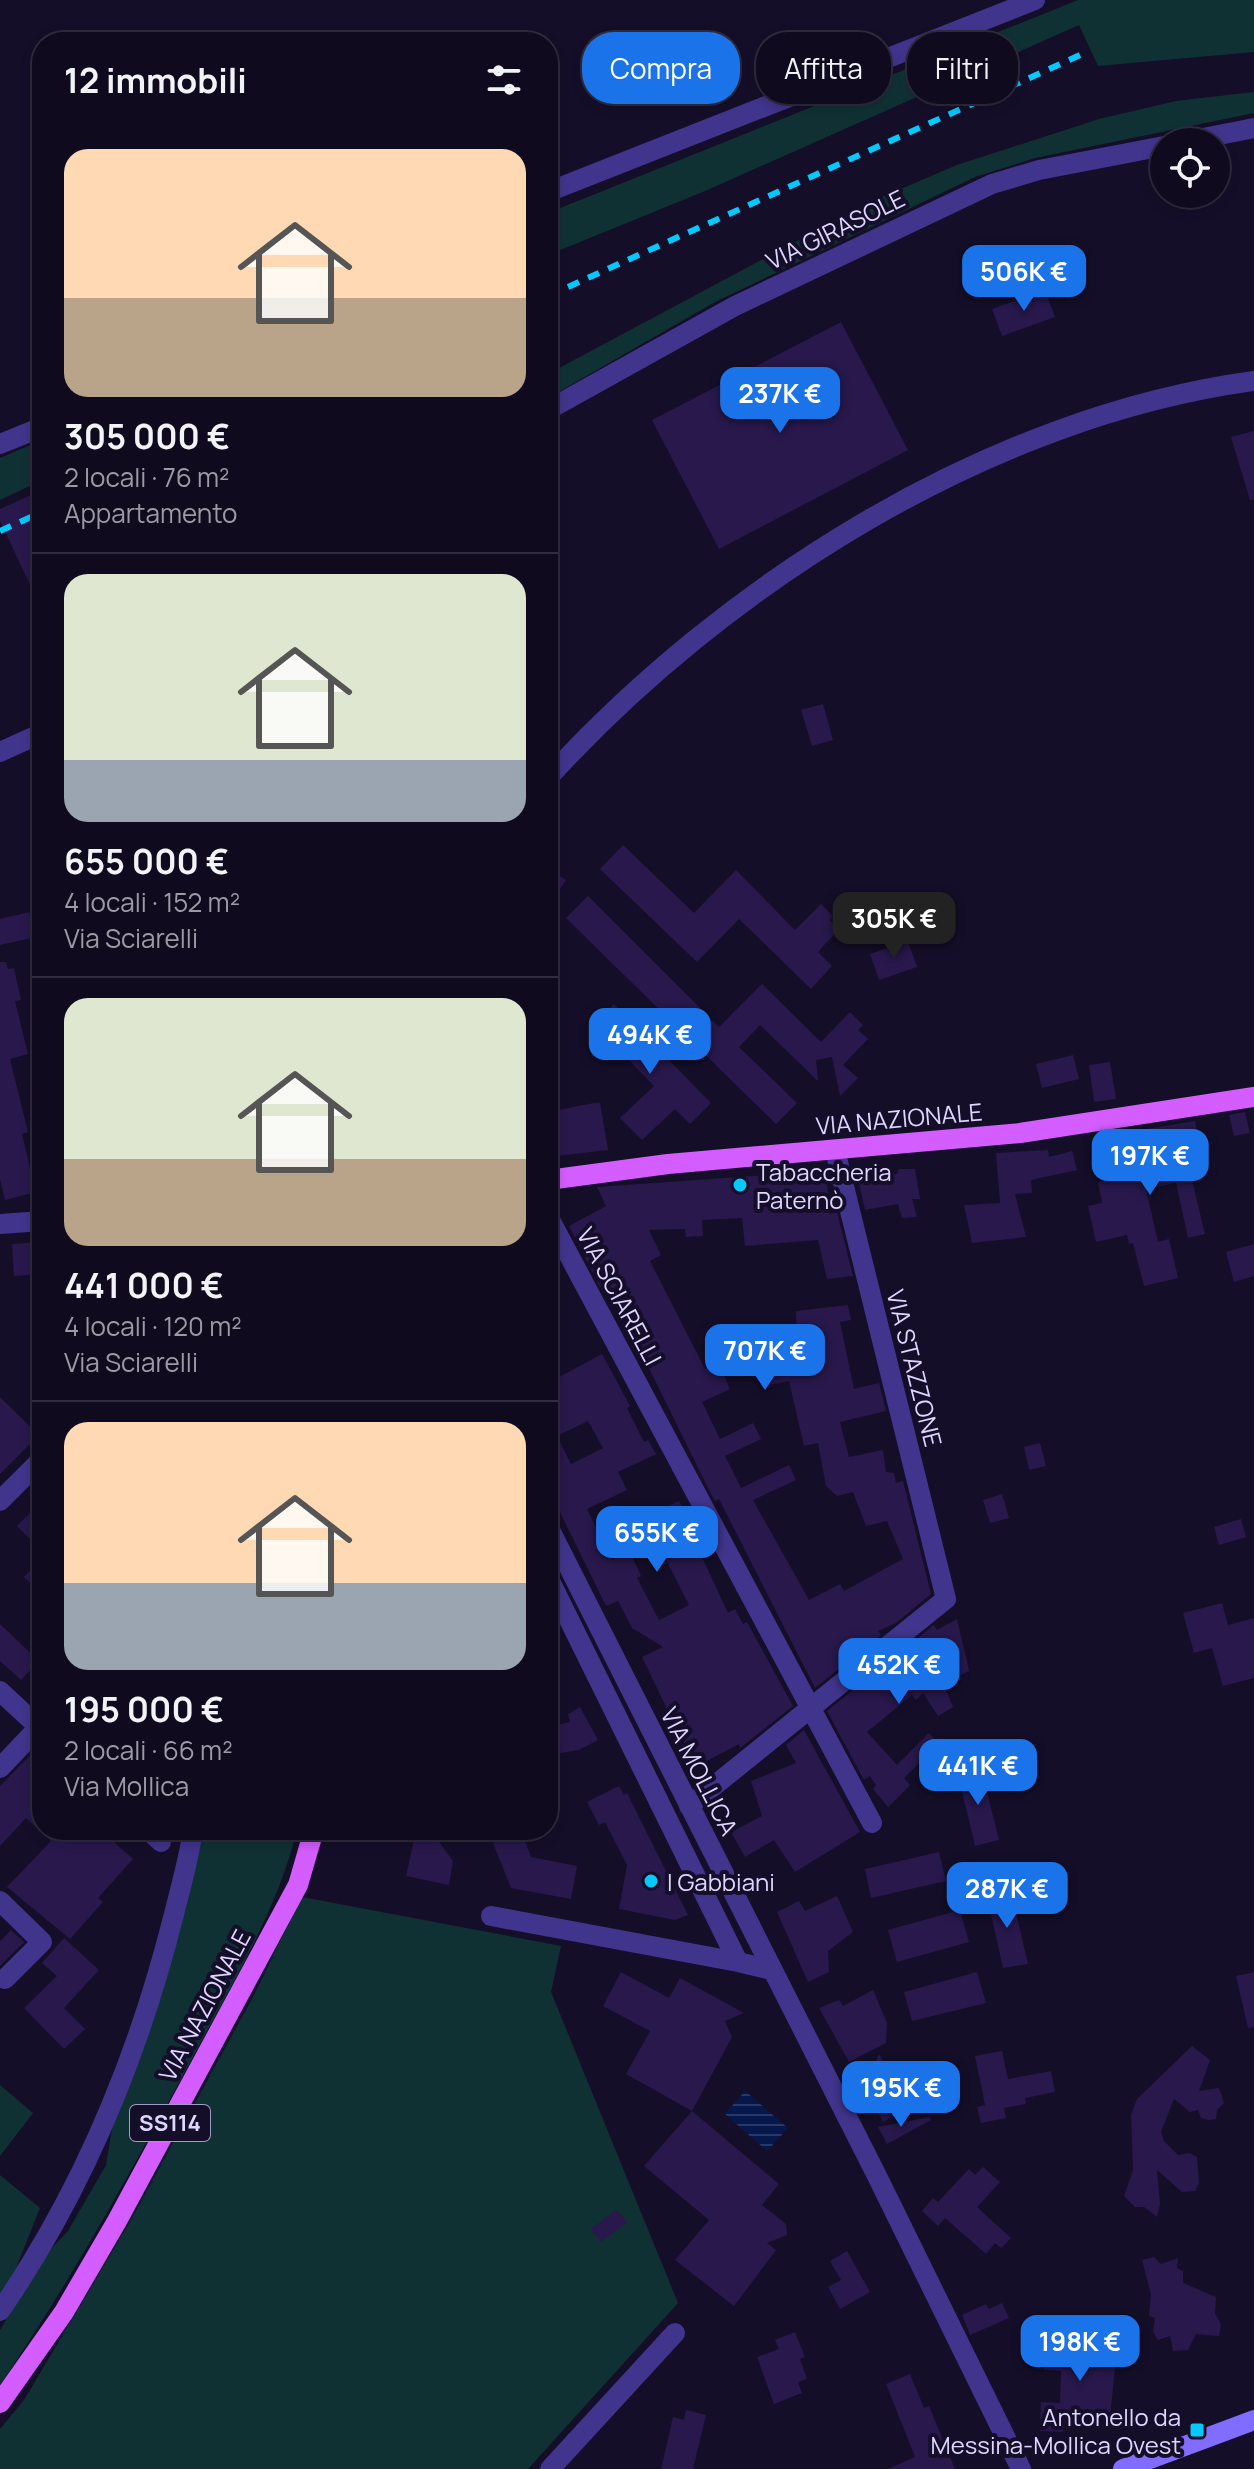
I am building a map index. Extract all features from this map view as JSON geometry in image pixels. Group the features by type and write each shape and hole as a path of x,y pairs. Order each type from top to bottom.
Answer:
{"main road":[{"name":"VIA NAZIONALE","path":"558,1179 668,1164 1020,1133 1254,1097"},
{"name":"VIA NAZIONALE","path":"0,2403 64,2312 117,2221 298,1885 311,1840"},
{"path":"1123,2469 1254,2420"}],"street":[{"path":"558,188 1035,0"},
{"path":"1230,133 1254,128"},
{"name":"VIA GIRASOLE","path":"558,404 735,306 992,184 1039,170 1150,149"},
{"path":"558,768 648,678 775,578 843,533 918,492 1075,426 1154,402 1254,381"},
{"path":"0,444 32,431"},
{"path":"0,752 32,738"},
{"name":"VIA STAZZONE","path":"810,1712 946,1599 835,1150"},
{"path":"0,1224 32,1222"},
{"name":"VIA SCIARELLI","path":"558,1235 810,1712 872,1823"},
{"path":"0,1501 32,1469"},
{"name":"VIA MOLLICA","path":"558,1546 1021,2469"},
{"path":"558,1597 738,1962"},
{"path":"0,1691 32,1721"},
{"path":"689,1806 810,1712"},
{"path":"0,1768 32,1737"},
{"path":"0,2311 47,2238 105,2120 143,2026 191,1840"},
{"path":"0,1901 42,1942 5,1979"},
{"path":"491,1916 771,1970"},
{"path":"550,2469 675,2333"}],"green space":[{"path":"1078,0 1254,0 1254,52 1098,66 1079,25 1018,52 1018,32 998,32"},
{"path":"907,69 907,101 705,191 558,251 558,209 819,104 891,104 891,75"},
{"path":"1254,92 1254,113 1181,128 1150,128 1150,134 1035,158 975,177 715,302 558,392 558,369 868,203 957,165 1099,119 1176,101"},
{"path":"32,444 32,485 0,500 0,458"},
{"path":"201,1840 294,1840 266,1918 238,1973 101,2223 0,2385 0,2330 47,2253 68,2231 106,2165 114,2117 162,1994"},
{"path":"302,1897 561,1946 551,1992 678,2303 528,2469 0,2469 0,2429 24,2400 126,2229 253,1997"},
{"path":"0,2085 33,2113 0,2156"},
{"path":"0,2175 40,2208 16,2268 0,2294"}],"shaded area":[{"path":"745,2091 788,2128 767,2151 725,2114"}],"building":[{"path":"1045,290 1055,317 1002,336 992,309"},
{"path":"841,322 908,450 719,549 652,420"},
{"path":"1254,431 1254,500 1250,500 1231,437"},
{"path":"32,495 32,589 0,521 0,509"},
{"path":"823,704 833,740 812,746 801,710"},
{"path":"623,845 694,913 736,870 795,930 821,904 833,916 830,920 839,929 818,952 832,966 811,989 739,919 697,962 600,869"},
{"path":"558,875 566,880 558,892"},
{"path":"588,896 719,1027 762,984 821,1042 850,1012 863,1025 858,1030 868,1039 843,1065 858,1078 840,1096 832,1057 816,1060 818,1081 760,1025 739,1047 797,1103 776,1124 566,918"},
{"path":"29,912 32,938 0,945 0,919"},
{"path":"908,941 917,967 879,980 870,954"},
{"path":"0,962 6,962 8,969 14,968 21,1000 15,1001 28,1054 10,1059 28,1132 22,1134 32,1175 32,1193 5,1200 0,1179"},
{"path":"614,1004 711,1103 690,1124 675,1109 642,1140 620,1118 654,1086 620,1051 616,1055 590,1028"},
{"path":"1073,1055 1079,1079 1042,1088 1036,1064"},
{"path":"1110,1062 1116,1099 1094,1102 1089,1065"},
{"path":"600,1103 608,1150 558,1156 558,1110"},
{"path":"1245,1112 1250,1133 1234,1136 1229,1115"},
{"path":"1195,1121 1200,1145 1184,1148 1205,1234 1188,1238 1176,1183 1146,1189 1158,1242 1169,1239 1178,1278 1144,1286 1133,1243 1129,1244 1127,1235 1096,1242 1088,1206 1102,1203 1098,1182 1132,1176 1123,1133"},
{"path":"1048,1150 1049,1157 1072,1151 1077,1170 1031,1180 1032,1193 1015,1194 1026,1237 972,1243 964,1205 1000,1203 996,1153"},
{"path":"899,1169 915,1169 920,1199 912,1199 917,1217 902,1218 898,1204 865,1210 857,1174 897,1174"},
{"path":"826,1171 830,1214 837,1212 853,1276 827,1279 818,1240 745,1246 742,1218 702,1220 703,1236 686,1237 685,1229 649,1230 661,1255 650,1261 705,1369 718,1362 730,1389 702,1402 720,1439 753,1423 761,1439 725,1456 741,1488 789,1465 796,1480 753,1500 809,1600 840,1584 844,1591 903,1559 887,1521 866,1526 853,1492 837,1496 826,1486 818,1443 804,1446 789,1381 764,1386 758,1356 797,1347 796,1311 848,1305 851,1320 840,1322 854,1389 879,1383 886,1411 840,1422 849,1457 883,1450 886,1472 894,1473 896,1483 903,1481 931,1594 896,1623 878,1631 881,1635 815,1688 719,1499 715,1501 710,1492 607,1283 600,1287 569,1226 606,1206 597,1187"},
{"path":"32,1243 32,1275 14,1276 12,1244"},
{"path":"1254,1244 1254,1276 1234,1282 1226,1252"},
{"path":"602,1354 630,1406 627,1408 644,1442 648,1440 656,1454 618,1472 627,1490 587,1509 612,1560 630,1552 641,1576 637,1578 659,1620 689,1605 645,1518 679,1501 706,1555 702,1557 728,1613 735,1609 743,1624 747,1622 793,1706 740,1748 739,1744 695,1767 642,1657 663,1647 632,1628 618,1601 606,1606 558,1508 558,1438 571,1464 603,1448 588,1421 558,1436 558,1378"},
{"path":"0,1397 32,1428 32,1442 0,1474"},
{"path":"1040,1443 1046,1466 1029,1470 1024,1447"},
{"path":"1002,1494 1009,1518 990,1523 983,1500"},
{"path":"32,1511 32,1541 17,1526"},
{"path":"1241,1519 1246,1537 1219,1545 1214,1527"},
{"path":"32,1569 32,1585 24,1577"},
{"path":"1222,1603 1228,1625 1254,1618 1254,1678 1223,1686 1212,1648 1194,1653 1183,1613"},
{"path":"957,1619 969,1671 943,1683 953,1707 938,1716 923,1693 916,1700 912,1695 867,1732 897,1765 929,1733 939,1744 904,1778 910,1785 888,1807 873,1789 876,1785 870,1776 864,1780 827,1711 897,1655 902,1661 924,1647 919,1637 934,1625 937,1630"},
{"path":"0,1624 32,1654 32,1668 21,1680 0,1661"},
{"path":"580,1707 598,1740 579,1750 558,1753 558,1725 570,1722 568,1714"},
{"path":"804,1730 860,1832 795,1872 774,1840 745,1857 731,1832 762,1816 751,1781 796,1763 786,1745"},
{"path":"32,1753 32,1824 26,1818 0,1846 0,1786"},
{"path":"981,1768 999,1840 975,1846 958,1774"},
{"path":"619,1786 624,1795 627,1793 688,1915 675,1920 619,1909 627,1865 605,1822 599,1825 587,1802"},
{"path":"112,1840 133,1859 98,1898 103,1902 70,1939 7,1887 51,1841"},
{"path":"414,1840 438,1840 453,1861 449,1885 406,1876"},
{"path":"525,1840 531,1857 577,1866 571,1899 511,1888 493,1843"},
{"path":"939,1852 946,1881 871,1898 865,1869"},
{"path":"1011,1891 1028,1964 1003,1968 987,1896"},
{"path":"837,1896 853,1932 828,1951 829,1972 808,1982 777,1912 799,1901 805,1911"},
{"path":"960,1910 969,1942 897,1962 888,1930"},
{"path":"11,1930 24,1942 0,1966 0,1941"},
{"path":"64,1938 99,1970 64,2008 85,2029 64,2049 24,2008 57,1976 42,1963"},
{"path":"621,1972 669,1998 680,1978 744,2013 725,2021 732,2037 692,2111 626,2074 650,2031 603,2006"},
{"path":"977,1972 986,2003 912,2021 904,1992"},
{"path":"1254,1972 1254,2027 1248,2028 1236,1976"},
{"path":"873,1990 887,2023 886,2043 849,2062 819,2008 839,2000 843,2006"},
{"path":"1192,2046 1210,2060 1199,2091 1219,2088 1224,2103 1217,2110 1216,2119 1209,2120 1201,2118 1198,2110 1190,2112 1174,2099 1161,2132 1164,2141 1178,2155 1189,2153 1197,2157 1199,2183 1195,2191 1182,2192 1157,2170 1160,2204 1157,2217 1144,2207 1135,2207 1124,2196 1133,2170 1131,2115 1137,2099"},
{"path":"1002,2051 1008,2079 1051,2071 1055,2092 1025,2098 1026,2104 1004,2108 1006,2118 981,2123 977,2107 985,2105 975,2056"},
{"path":"879,2054 898,2087 910,2081 914,2089 953,2076 956,2084 883,2122 865,2086"},
{"path":"692,2111 779,2184 762,2205 786,2224 787,2235 767,2243 776,2250 734,2306 675,2260 709,2220 644,2166"},
{"path":"930,2117 931,2120 887,2144 878,2127"},
{"path":"983,2167 1000,2182 977,2207 1011,2238 1001,2248 995,2243 986,2254 945,2218 938,2226 922,2211 933,2198 938,2202 969,2169 975,2175"},
{"path":"617,2209 627,2223 601,2242 591,2229"},
{"path":"847,2251 870,2292 840,2309 828,2287 841,2280 830,2261"},
{"path":"1154,2257 1161,2264 1178,2258 1177,2268 1183,2271 1183,2283 1216,2297 1215,2313 1221,2324 1219,2336 1196,2334 1188,2350 1173,2351 1170,2336 1158,2340 1153,2332 1155,2318 1149,2316 1151,2295 1142,2260"},
{"path":"1002,2303 1009,2318 970,2335 962,2315 986,2304 989,2309"},
{"path":"1060,2328 1082,2332 1082,2347 1106,2338 1116,2357 1109,2428 1064,2423 1063,2432 1040,2431 1041,2402 1060,2403 1061,2371 1044,2370 1046,2351 1059,2352"},
{"path":"795,2332 805,2357 800,2359 807,2379 798,2382 802,2393 774,2404 757,2357 779,2349 775,2340"},
{"path":"910,2374 924,2408 929,2406 955,2469 888,2469 915,2457 886,2384"},
{"path":"686,2410 706,2415 693,2469 661,2469 673,2417 684,2420"}],"railway":[{"path":"558,291 1089,51"},
{"path":"0,531 32,517"}],"place":[{"name":"Tabaccheria Paternò","path":"740,1185"},
{"name":"I Gabbiani","path":"651,1881"},
{"name":"Antonello da Messina-Mollica Ovest","path":"1197,2430"}]}
